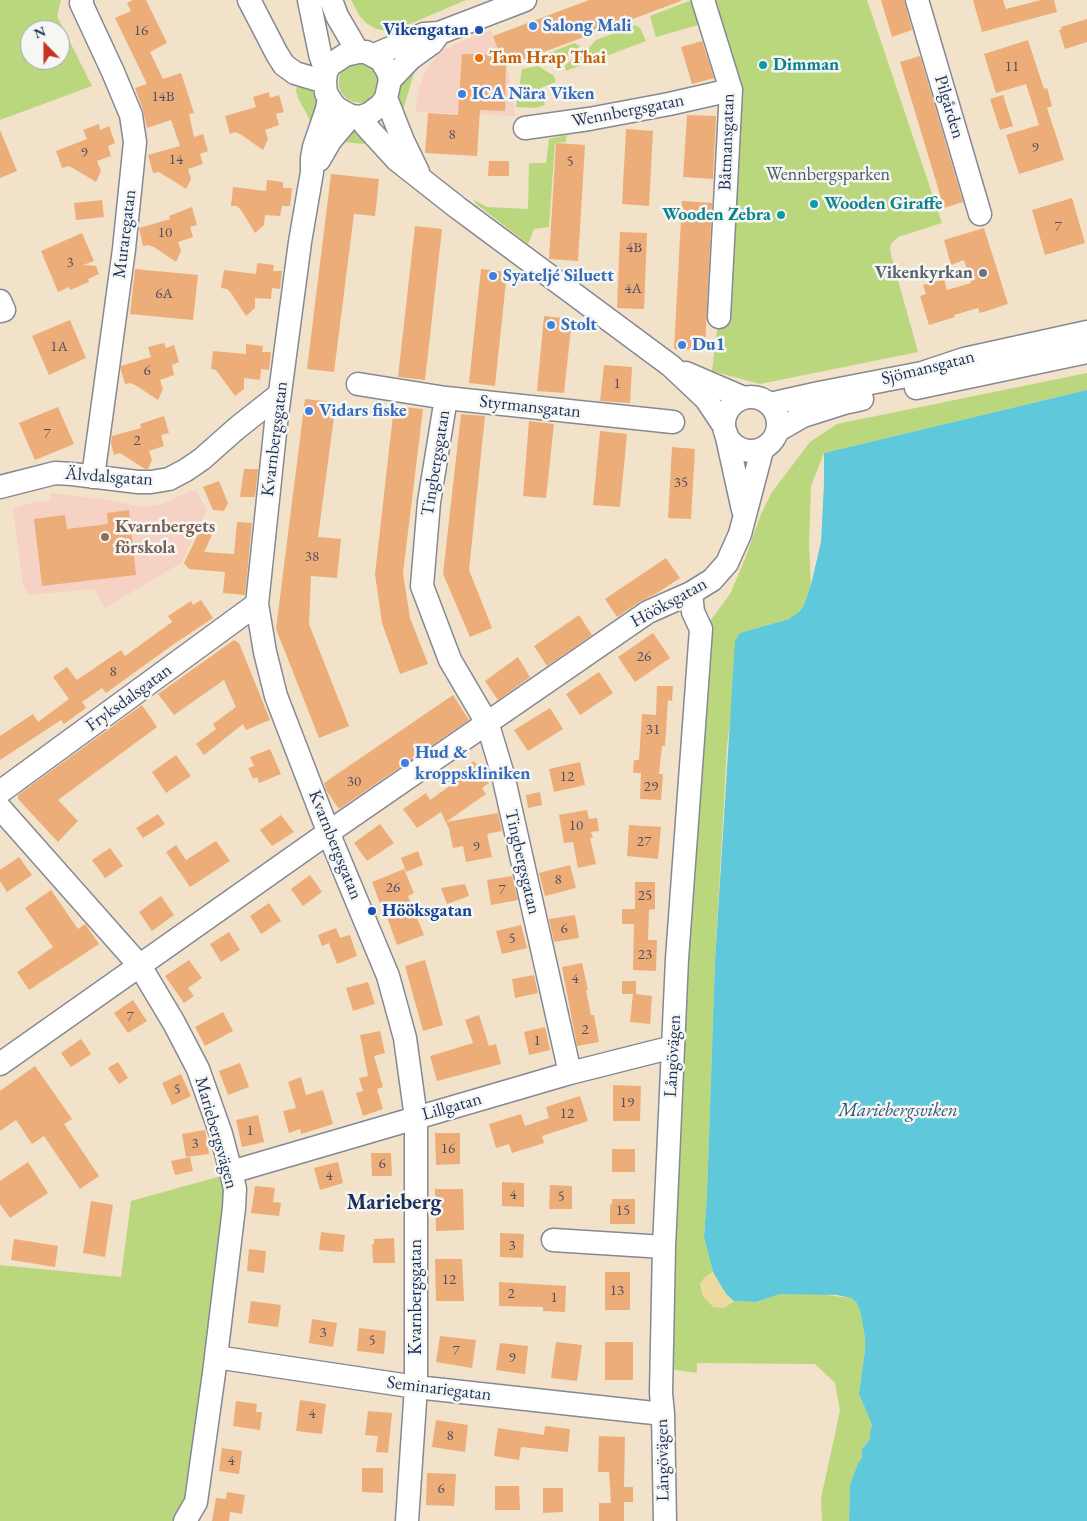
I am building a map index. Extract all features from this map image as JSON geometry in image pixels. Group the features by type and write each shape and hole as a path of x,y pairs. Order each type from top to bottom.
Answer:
{"street":[{"name":"Muraregatan","path":"82,0 81,3 131,115 135,142 124,249 93,477"},
{"path":"249,0 284,65 295,73 329,78"},
{"path":"309,0 320,54 338,109 355,116 398,160 671,366 706,399 725,429 729,440 735,446 742,450 762,450 771,443 777,431 777,416 770,404 762,399 744,398 737,401 727,412 725,429"},
{"path":"318,0 329,34 329,78"},
{"path":"331,0 337,16 366,54 385,66 388,89 403,141 420,177"},
{"path":"329,78 345,55 366,54 424,34 438,32 525,0"},
{"name":"Båtmansgatan","path":"703,0 731,90 719,317"},
{"name":"Pilgården","path":"916,0 980,214"},
{"path":"355,116 369,114 376,110 388,89 412,58 432,43 438,32"},
{"name":"Kvarnbergsgatan","path":"329,78 324,117 314,147 312,172 300,242 276,423 257,604 264,652 276,696 388,976 405,1038 416,1118 416,1387 408,1521"},
{"name":"Wennbergsgatan","path":"525,128 589,119 731,90"},
{"name":"Kvarnbergsgatan","path":"312,172 324,150 355,116"},
{"name":"Sjömansgatan","path":"770,404 922,373 964,359 1087,332"},
{"name":"Sjömansgatan","path":"777,431 803,416 844,403 1087,352"},
{"path":"671,366 744,398"},
{"name":"Styrmansgatan","path":"358,384 446,398 673,422"},
{"name":"Älvdalsgatan","path":"0,487 55,473 138,482 169,479 202,459 280,394"},
{"name":"Tingbergsgatan","path":"446,398 429,502 422,586 450,660 487,723 503,775 570,1073"},
{"name":"Hööksgatan","path":"725,429 744,515"},
{"name":"Hööksgatan","path":"0,1064 329,832 648,612 691,593 712,580 728,562 740,534 762,450"},
{"name":"Långövägen","path":"665,1521 661,1393 664,1247 678,959 701,629 693,612 691,593"},
{"name":"Fryksdalsgatan","path":"0,792 257,604"},
{"name":"Mariebergsvägen","path":"0,808 140,966 174,1023 198,1069 221,1134 231,1172 235,1189 234,1208 216,1357 196,1502 185,1521"},
{"name":"Lillgatan","path":"231,1172 570,1073 674,1047"},
{"path":"553,1240 664,1247"},
{"name":"Seminariegatan","path":"216,1357 416,1387 663,1414"}],"shaded area":[{"path":"491,30 509,74 515,116 415,112 418,91 431,62 443,51 455,44"},
{"name":"Kvarnbergets förskola","path":"190,491 196,491 207,510 181,563 105,608 94,589 28,595 23,584 13,509 34,502 51,501 50,493 109,500 141,507 162,504"}],"green space":[{"path":"0,0 61,0 57,16 59,20 20,20 20,70 70,70 70,42 92,86 0,120"},
{"path":"351,0 466,0 396,30 387,31 376,29 366,23"},
{"path":"692,0 702,24 656,37 650,16"},
{"name":"Wennbergsparken","path":"712,0 867,0 942,223 898,237 891,244 890,251 918,352 760,384 712,371 732,204"},
{"path":"635,25 640,28 646,41 566,71 565,65 589,48 596,40"},
{"path":"574,43 580,46 576,51 563,59 553,62 537,58"},
{"path":"364,60 380,73 378,93 368,102 354,102 347,99 339,87 340,73 345,66"},
{"path":"538,66 554,76 556,82 540,88 545,105 535,108 516,107 522,69"},
{"path":"413,68 414,73 404,107 404,117 397,101 398,90 402,79"},
{"path":"297,85 311,90 317,97 319,103 312,124 298,98"},
{"path":"349,131 356,131 366,143 343,142"},
{"path":"567,135 566,142 555,143 549,227 534,229 528,244 476,204 474,200 487,207 528,209 529,163 546,163 549,139"},
{"path":"1087,373 1087,390 824,453 811,486 809,544 811,585 804,605 800,611 789,619 740,633 727,747 715,961 704,1237 713,1272 704,1278 701,1285 703,1296 724,1308 734,1301 756,1302 780,1294 819,1294 851,1298 856,1302 860,1310 865,1338 859,1394 872,1425 870,1439 862,1449 862,1458 858,1463 850,1485 849,1521 822,1521 821,1498 840,1411 835,1383 815,1364 697,1363 697,1373 669,1369 705,628 730,594 761,514 772,492 810,442 837,424"},
{"path":"221,1176 229,1209 194,1498 179,1521 0,1521 0,1265 121,1277 131,1201"}],"sand":[{"path":"713,1272 726,1294 734,1301 724,1308 713,1307 703,1296 700,1284 704,1278"}],"water":[{"name":"Mariebergsviken","path":"1087,390 1087,1521 849,1521 850,1485 858,1463 862,1458 862,1449 870,1439 872,1425 859,1394 865,1338 860,1310 856,1302 851,1298 837,1295 780,1294 756,1302 734,1301 726,1294 713,1272 704,1237 715,961 735,641 740,633 789,619 800,611 804,605 811,585 821,542 824,453"}],"building":[{"path":"133,0 146,0 167,43 150,52 163,79 181,73 194,113 189,114 194,137 203,134 208,151 200,154 203,164 188,169 191,179 186,189 159,172 153,173 148,155 180,146 171,120 147,128 135,88 147,84 115,18 131,11 127,3"},
{"path":"589,0 681,1 506,66 505,111 480,110 477,156 425,153 428,113 458,115 462,54 500,55 493,36"},
{"path":"881,0 904,0 912,30 892,37"},
{"path":"973,0 1003,0 1006,9 1041,0 1054,0 1057,12 982,32"},
{"path":"1087,19 1087,42 1065,49 1059,30 1062,29 1061,27"},
{"path":"1028,40 1044,89 1047,88 1052,106 1047,108 1064,160 1019,174 1006,135 1039,125 1026,84 996,93 984,54"},
{"path":"702,41 714,78 692,84 681,47"},
{"path":"920,56 963,202 944,208 900,62"},
{"path":"269,92 270,98 279,95 284,112 276,114 279,125 265,130 268,139 263,150 240,134 235,132 230,134 225,116 256,107 253,97"},
{"path":"1003,95 1013,126 1000,130 990,99"},
{"path":"687,115 716,116 713,179 683,177"},
{"path":"99,124 100,130 109,126 115,143 108,146 111,156 97,161 101,171 96,182 73,168 68,166 62,168 56,151 87,139 83,130"},
{"path":"626,129 653,131 649,206 622,204"},
{"path":"0,130 17,171 0,178"},
{"path":"556,143 585,145 578,261 549,259"},
{"path":"489,161 509,161 509,176 488,176"},
{"path":"331,174 379,179 375,216 354,214 334,372 307,369"},
{"path":"267,180 283,182 283,188 292,188 290,206 282,206 280,216 265,215 264,225 255,233 241,210 237,206 231,206 233,187 266,191"},
{"path":"1072,198 1085,243 1045,255 1032,210"},
{"path":"102,200 104,217 76,220 74,203"},
{"path":"682,201 712,203 705,350 674,349"},
{"path":"192,207 197,225 190,227 193,237 178,242 181,251 176,262 154,247 143,246 139,228 170,219 169,216"},
{"path":"415,226 442,229 425,380 398,377"},
{"name":"Vikenkyrkan","path":"984,228 1008,304 980,313 978,308 929,325 920,296 926,294 923,285 944,279 947,290 971,283 964,260 951,265 944,240"},
{"path":"620,232 647,233 644,309 617,308"},
{"path":"82,233 94,261 83,265 96,266 99,274 88,279 89,282 70,290 69,287 58,292 41,251"},
{"path":"257,263 274,265 273,271 282,271 280,289 272,288 271,299 255,298 255,308 246,316 231,293 227,289 221,288 224,270 256,274"},
{"path":"135,269 198,275 193,320 130,314"},
{"path":"481,269 507,272 495,386 469,383"},
{"path":"544,316 572,319 564,393 537,391"},
{"path":"70,320 86,358 49,375 32,336"},
{"path":"164,343 166,348 174,345 179,362 172,365 174,375 160,380 163,389 158,400 135,385 125,384 121,366 151,357 148,347"},
{"path":"246,344 263,346 262,352 271,352 269,370 261,369 260,380 244,378 244,389 235,396 216,370 211,369 213,351 246,354"},
{"path":"604,365 632,367 630,403 600,401"},
{"path":"305,399 336,402 318,537 341,539 337,578 311,576 309,624 349,726 319,738 276,629"},
{"path":"394,406 423,409 403,573 410,618 428,664 400,674 382,623 375,574"},
{"path":"58,407 74,444 35,460 19,423"},
{"path":"461,414 485,416 469,570 492,628 470,637 443,574"},
{"path":"164,416 169,433 161,435 164,446 149,451 152,460 148,469 120,453 114,455 111,443 112,436 141,428 140,424"},
{"path":"529,421 554,424 546,498 523,496"},
{"path":"600,431 627,434 620,507 593,505"},
{"path":"672,447 695,449 691,519 668,518"},
{"path":"244,469 258,469 255,497 240,497"},
{"path":"219,481 228,503 224,511 213,510 203,487"},
{"path":"129,510 136,575 42,586 34,519 65,515 67,529 108,524 107,513"},
{"path":"237,522 252,523 245,595 223,593 225,572 189,569 184,563 201,528 213,533 204,552 234,554"},
{"path":"666,558 680,578 617,617 605,599"},
{"path":"201,600 213,618 106,693 102,688 82,702 86,708 64,724 61,720 0,760 0,736 33,714 38,722 69,699 53,677 67,667 77,680 121,650 125,656 172,622 168,616 191,601 193,605"},
{"path":"579,615 592,635 547,666 534,646"},
{"path":"653,633 670,658 635,682 618,657"},
{"path":"234,640 239,643 270,720 246,730 243,724 204,755 196,744 216,729 213,724 236,707 224,680 174,715 158,694"},
{"path":"518,657 530,677 498,700 485,681"},
{"path":"599,672 613,693 580,715 566,694"},
{"path":"657,686 673,686 672,701 668,700 665,746 662,746 659,774 663,774 661,800 640,799 641,773 633,773 634,760 639,760 642,714 656,715"},
{"path":"453,695 469,720 339,809 326,790 324,783"},
{"path":"142,705 157,727 58,800 78,821 58,842 18,799 18,795"},
{"path":"550,708 563,729 528,751 514,730"},
{"path":"270,749 281,774 259,783 257,777 253,779 248,768 254,766 250,757"},
{"path":"176,755 191,776 166,793 152,772"},
{"path":"474,761 489,783 482,788 486,794 446,822 498,813 502,831 487,834 492,857 466,862 463,846 453,848 449,829 441,812 417,828 403,809 426,793 430,800 451,785 447,780"},
{"path":"580,762 585,785 554,792 549,769"},
{"path":"540,792 542,805 528,808 526,795"},
{"path":"587,810 589,819 597,818 599,831 591,832 593,838 590,838 596,864 578,868 573,842 564,843 559,815"},
{"path":"158,814 165,824 143,838 136,828"},
{"path":"281,815 294,832 272,846 260,830"},
{"path":"380,824 394,843 367,861 354,843"},
{"path":"629,825 661,827 658,859 627,856"},
{"path":"216,841 230,861 190,887 166,852 176,845 186,860"},
{"path":"110,848 123,866 105,878 92,860"},
{"path":"418,851 423,865 406,872 401,858"},
{"path":"19,857 32,875 7,892 0,881 0,870"},
{"path":"570,865 576,888 545,896 539,873"},
{"path":"404,869 414,893 408,896 424,935 397,945 372,882"},
{"path":"310,875 322,892 303,906 291,889"},
{"path":"512,876 518,900 491,905 487,880"},
{"path":"635,882 655,882 655,909 649,910 648,940 657,940 656,971 633,970 634,924 622,924 622,909 635,909"},
{"path":"465,884 469,896 447,904 441,888"},
{"path":"51,890 78,929 85,924 99,944 29,990 17,972 53,947 25,908"},
{"path":"161,896 174,915 152,931 139,912"},
{"path":"269,903 281,921 261,934 250,916"},
{"path":"575,915 579,938 554,942 549,919"},
{"path":"521,925 527,948 502,954 496,931"},
{"path":"336,928 340,938 350,935 357,956 337,964 329,943 322,946 318,935"},
{"path":"229,932 240,950 221,962 210,944"},
{"path":"189,960 202,978 188,988 194,996 184,1003 165,976"},
{"path":"425,960 443,1025 423,1031 405,966"},
{"path":"582,963 591,1015 594,1015 599,1042 577,1046 562,967"},
{"path":"534,975 538,993 515,998 512,979"},
{"path":"622,981 636,981 636,994 652,996 650,1024 630,1022 633,994 622,994"},
{"path":"368,982 375,1004 353,1011 346,988"},
{"path":"133,1000 147,1021 128,1033 114,1013"},
{"path":"223,1012 233,1031 205,1046 195,1027"},
{"path":"479,1015 489,1046 496,1044 501,1064 437,1081 430,1056 473,1043 465,1020"},
{"path":"545,1027 550,1050 529,1055 524,1032"},
{"path":"380,1031 385,1053 374,1056 383,1087 377,1089 383,1109 363,1116 356,1093 363,1091 359,1078 368,1076 360,1035"},
{"path":"81,1039 91,1054 71,1067 61,1053"},
{"path":"118,1062 128,1078 119,1084 108,1068"},
{"path":"240,1063 249,1087 228,1095 219,1071"},
{"path":"35,1066 72,1119 64,1124 99,1176 80,1189 44,1136 32,1144 16,1120 0,1131 0,1091"},
{"path":"181,1074 191,1096 172,1105 162,1083"},
{"path":"301,1077 306,1095 323,1090 333,1124 301,1134 300,1129 289,1133 283,1111 296,1108 288,1082"},
{"path":"613,1085 641,1086 640,1121 613,1121"},
{"path":"580,1096 588,1121 542,1136 544,1143 512,1153 509,1144 496,1148 489,1124 521,1114 525,1126 549,1118 546,1107"},
{"path":"258,1115 264,1142 242,1147 236,1120"},
{"path":"205,1130 209,1154 186,1157 182,1134"},
{"path":"435,1133 460,1133 460,1164 436,1165"},
{"path":"612,1149 635,1149 635,1172 612,1172"},
{"path":"371,1153 391,1153 392,1176 372,1176"},
{"path":"190,1157 193,1171 175,1175 171,1161"},
{"path":"28,1162 48,1193 10,1218 0,1204 0,1181"},
{"path":"338,1162 343,1183 320,1190 314,1168"},
{"path":"502,1182 524,1183 524,1207 502,1206"},
{"path":"550,1185 572,1186 572,1209 549,1209"},
{"path":"255,1186 275,1188 273,1202 281,1203 279,1216 251,1213"},
{"path":"435,1189 463,1189 464,1230 436,1231"},
{"path":"612,1199 635,1199 635,1224 610,1224 610,1205 612,1204"},
{"path":"91,1201 113,1205 105,1257 83,1253"},
{"path":"321,1232 345,1235 343,1252 319,1250"},
{"path":"500,1233 524,1234 523,1258 500,1257"},
{"path":"394,1238 395,1263 373,1263 372,1244 374,1244 374,1239"},
{"path":"14,1239 58,1246 55,1267 11,1260"},
{"path":"249,1249 266,1251 264,1273 247,1271"},
{"path":"435,1259 462,1259 464,1301 436,1301"},
{"path":"605,1272 630,1272 630,1310 605,1310"},
{"path":"499,1282 566,1286 565,1312 543,1311 543,1307 499,1306"},
{"path":"251,1301 281,1305 278,1327 248,1323"},
{"path":"312,1319 337,1323 333,1347 309,1343"},
{"path":"359,1328 386,1331 384,1354 357,1351"},
{"path":"440,1336 476,1340 472,1368 436,1362"},
{"path":"556,1342 582,1345 577,1381 551,1378"},
{"path":"605,1342 633,1342 633,1380 605,1380"},
{"path":"500,1343 528,1346 525,1374 496,1370"},
{"path":"300,1400 326,1404 322,1434 296,1431"},
{"path":"236,1401 257,1404 256,1412 262,1412 260,1430 233,1426"},
{"path":"368,1411 392,1413 388,1453 376,1452 378,1436 365,1435"},
{"path":"436,1420 468,1425 465,1452 432,1447"},
{"path":"545,1426 570,1429 568,1452 521,1447 519,1460 494,1456 498,1428 544,1435"},
{"path":"599,1436 625,1437 624,1487 633,1487 633,1502 624,1502 624,1521 599,1521 599,1503 611,1503 609,1472 598,1472"},
{"path":"222,1448 242,1451 239,1474 219,1471"},
{"path":"362,1468 383,1468 383,1493 362,1492"},
{"path":"427,1473 456,1474 454,1506 426,1505"},
{"path":"495,1486 519,1486 520,1510 495,1510"},
{"path":"543,1488 563,1488 563,1512 543,1513"},
{"path":"227,1492 245,1495 242,1514 230,1512 229,1521 212,1521 216,1498 226,1499"}],"place":[{"name":"Salong Mali","path":"533,26"},
{"name":"Vikengatan","path":"479,30"},
{"name":"Tam Hrap Thai","path":"479,58"},
{"name":"Dimman","path":"763,65"},
{"name":"ICA Nära Viken","path":"462,94"},
{"name":"Wooden Giraffe","path":"814,204"},
{"name":"Wooden Zebra","path":"781,215"},
{"name":"Vikenkyrkan","path":"983,273"},
{"name":"Syateljé Siluett","path":"493,276"},
{"name":"Stolt","path":"551,325"},
{"name":"Du1","path":"682,345"},
{"name":"Vidars fiske","path":"309,411"},
{"name":"Kvarnbergets förskola","path":"105,537"},
{"name":"Hud & kroppskliniken","path":"405,763"},
{"name":"Hööksgatan","path":"372,911"}],"district":[{"name":"Marieberg","path":"394,1203"}]}
